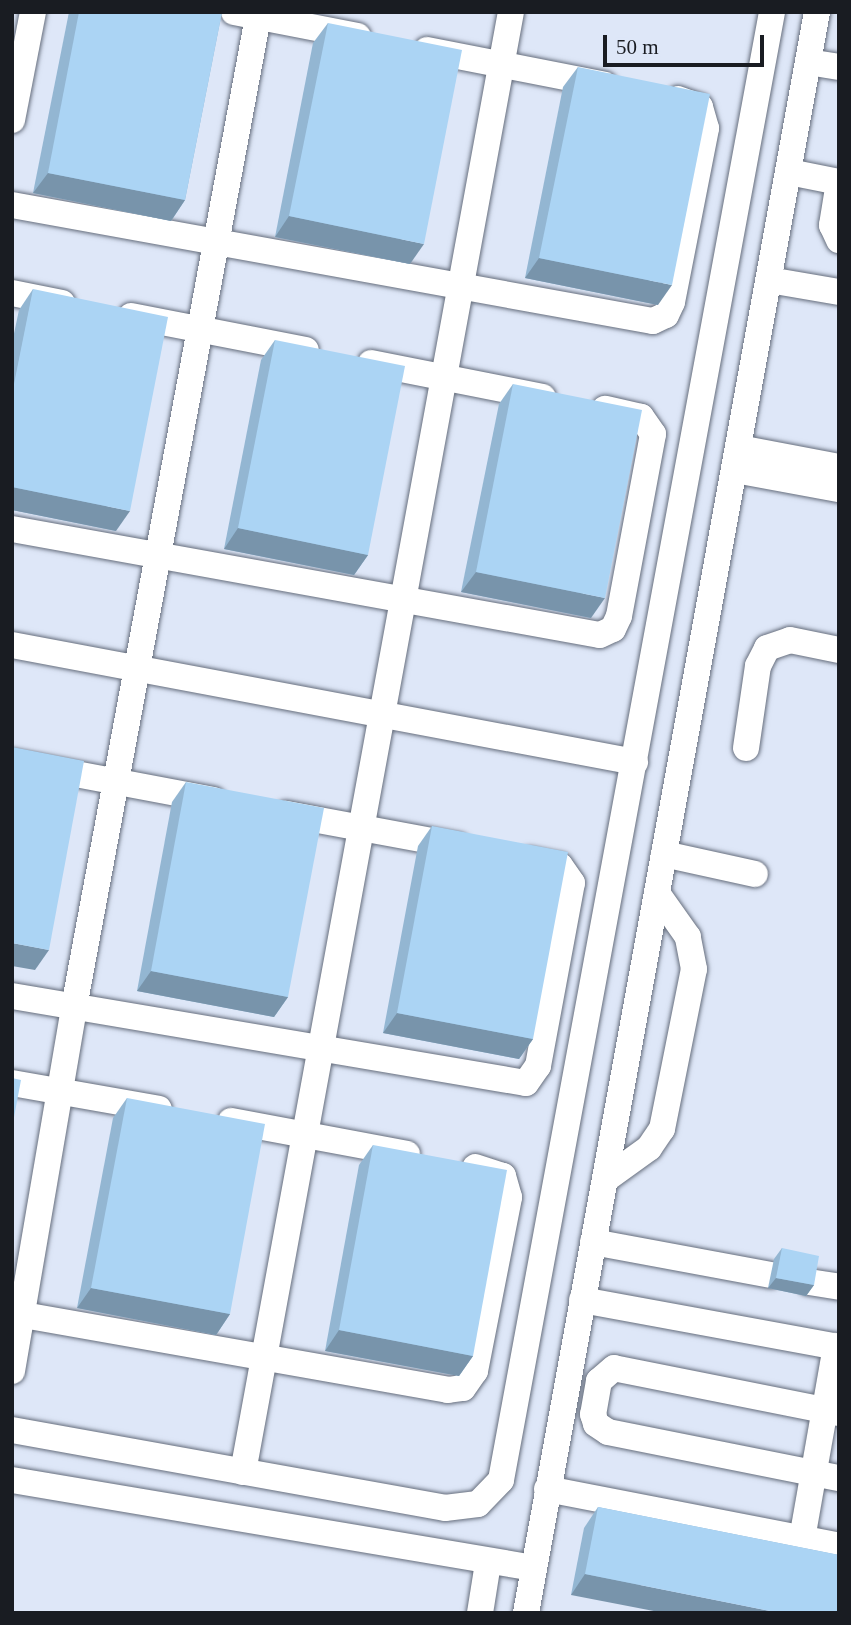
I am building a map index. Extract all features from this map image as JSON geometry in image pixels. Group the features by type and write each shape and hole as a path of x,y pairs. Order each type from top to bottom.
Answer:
{"lane":[{"path":"12,120 15,92 33,12"},
{"path":"243,1472 510,12"},
{"path":"12,1430 445,1508 478,1504 492,1493 505,1464 772,12"},
{"path":"526,1613 817,12"},
{"path":"12,1371 17,1314 216,242 251,14 380,41"},
{"path":"12,205 646,321 660,319 672,302 706,128 704,113 694,103 407,46"},
{"path":"808,62 839,67"},
{"path":"789,172 839,182 832,225 839,240"},
{"path":"689,218 734,225"},
{"path":"769,280 839,292"},
{"path":"12,293 641,417 651,427 653,441 617,623 600,635 12,529"},
{"path":"737,459 839,467"},
{"path":"737,459 839,489"},
{"path":"634,540 674,548"},
{"path":"746,748 758,666 767,648 790,640 839,650"},
{"path":"12,645 635,762"},
{"path":"12,762 238,805"},
{"path":"12,996 526,1083 538,1066 560,963 570,877 560,866 265,810"},
{"path":"664,854 755,874"},
{"path":"606,1179 649,1148 662,1129 694,969 688,937 657,893"},
{"path":"560,963 596,970"},
{"path":"12,1083 182,1113"},
{"path":"17,1314 449,1390 463,1388 475,1371 509,1197 507,1182 497,1172 305,1133 209,1117"},
{"path":"593,1242 771,1275"},
{"path":"809,1282 839,1287"},
{"path":"492,1285 537,1293"},
{"path":"582,1300 837,1346 826,1475 803,1539"},
{"path":"826,1475 608,1432 596,1424 593,1414 599,1381 614,1368 832,1412"},
{"path":"12,1480 488,1563 534,1568"},
{"path":"547,1489 839,1546"},
{"path":"480,1613 488,1563"}],"building":[{"path":"79,12 222,12 185,200 48,173"},
{"path":"328,23 462,50 424,244 289,216"},
{"path":"578,67 710,94 672,285 539,258"},
{"path":"33,289 168,317 130,511 12,487 12,394"},
{"path":"275,340 405,366 368,555 238,528"},
{"path":"513,384 642,410 605,598 476,572"},
{"path":"12,747 84,761 49,950 12,943"},
{"path":"186,782 324,808 288,997 151,971"},
{"path":"432,826 568,852 533,1039 397,1013"},
{"path":"12,1078 21,1080 12,1128"},
{"path":"127,1098 265,1124 230,1314 91,1288"},
{"path":"373,1145 507,1170 473,1356 339,1330"},
{"path":"782,1248 819,1256 814,1285 776,1278"},
{"path":"598,1507 839,1555 839,1613 780,1613 585,1574"}]}
